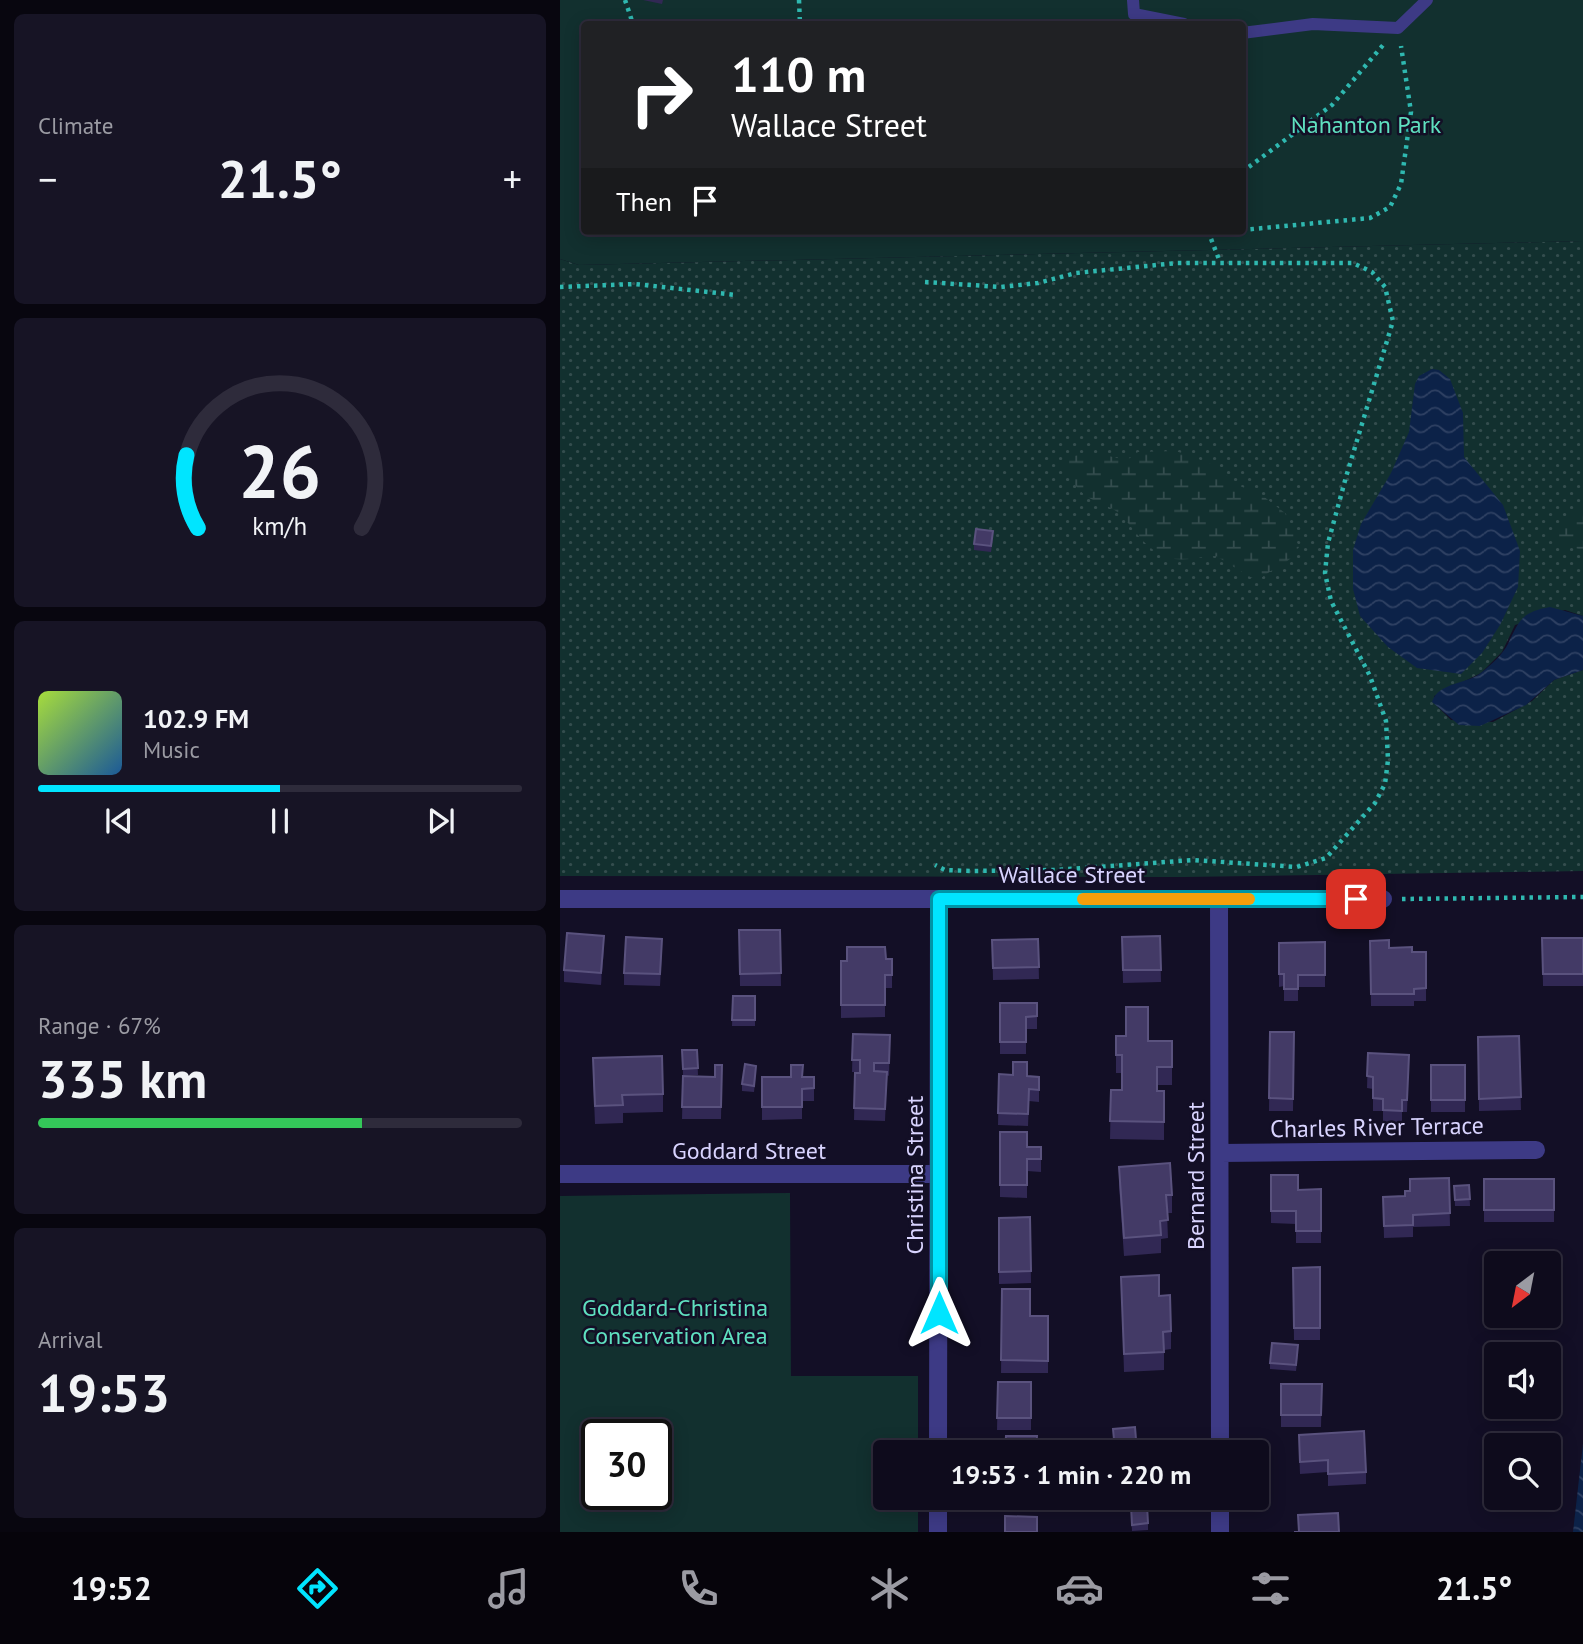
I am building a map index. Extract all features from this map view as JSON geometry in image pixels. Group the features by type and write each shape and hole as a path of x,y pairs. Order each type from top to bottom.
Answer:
{"street":[{"name":"Wallace Street","path":"560,899 1383,899"},
{"name":"Christina Street","path":"938,1440 939,899"},
{"name":"Bernard Street","path":"1219,899 1220,1440"},
{"name":"Charles River Terrace","path":"1220,1153 1536,1150"},
{"name":"Goddard Street","path":"560,1174 939,1174"},
{"path":"938,1510 938,1532"},
{"path":"1220,1510 1220,1532"}],"lane":[{"path":"1133,0 1134,14 1169,21"},
{"path":"1246,32 1313,24 1398,28 1427,0"}],"path":[{"path":"625,0 632,21"},
{"path":"799,0 800,21"},
{"path":"1246,169 1332,106 1398,28"},
{"path":"1246,230 1370,218 1390,207 1401,184 1411,112 1398,28"},
{"path":"1208,235 1220,262"},
{"path":"925,282 1001,287 1098,270 1220,262 1353,263 1372,272 1385,287 1391,302 1393,321 1328,543 1325,573 1331,601 1381,704 1388,760 1385,785 1375,803 1326,858 1297,867 1193,860 1056,870 971,871 945,870 934,864"},
{"path":"560,287 621,283 736,295"},
{"path":"1383,899 1583,897"}],"green space":[{"name":"Nahanton Park","path":"560,0 1583,0 1583,241 579,265 560,259"},
{"path":"1583,241 1583,616 1565,610 1515,625 1502,652 1481,673 1434,696 1437,706 1451,720 1493,722 1532,701 1554,680 1583,670 1583,871 1182,877 560,876 560,259 579,265"},
{"path":"1176,451 1214,465 1240,486 1263,496 1285,513 1299,547 1291,558 1261,578 1252,578 1216,556 1185,559 1167,557 1148,545 1117,511 1084,494 1063,465 1067,457 1094,453 1127,460 1138,452"},
{"path":"1583,509 1583,550 1556,544 1552,538 1556,527"},
{"name":"Goddard-Christina Conservation Area","path":"790,1193 791,1376 918,1376 918,1440 873,1440 873,1510 918,1510 918,1532 560,1532 560,1196"}],"water":[{"path":"1432,369 1439,370 1450,379 1463,413 1464,457 1503,505 1520,551 1518,587 1500,625 1482,653 1461,674 1417,668 1388,647 1360,616 1353,589 1353,550 1361,524 1391,473 1409,432 1415,384 1419,376"},
{"path":"1550,607 1583,616 1583,670 1554,680 1526,705 1480,726 1459,725 1432,702 1435,695 1447,687 1476,676 1493,663 1506,648 1522,619 1540,609"},
{"path":"1583,1444 1583,1532 1573,1532"}],"building":[{"path":"976,529 993,531 991,546 974,544"},
{"path":"739,930 780,930 781,973 740,974"},
{"path":"567,933 604,936 601,973 564,970"},
{"path":"1160,936 1161,970 1123,970 1122,937"},
{"path":"626,937 662,939 660,974 624,973"},
{"path":"1542,938 1583,938 1583,974 1543,974"},
{"path":"1038,939 1039,967 993,968 992,940"},
{"path":"1389,940 1389,948 1412,947 1412,952 1426,952 1426,988 1414,989 1414,994 1371,994 1370,941"},
{"path":"1325,942 1325,975 1298,975 1298,989 1284,989 1284,974 1279,974 1279,943"},
{"path":"847,947 885,947 886,959 892,959 892,975 885,975 885,1005 841,1005 841,961 847,961"},
{"path":"733,996 755,996 755,1020 732,1020"},
{"path":"1000,1003 1037,1003 1037,1016 1026,1017 1026,1042 1000,1042"},
{"path":"1126,1007 1148,1007 1148,1041 1172,1041 1172,1067 1157,1067 1157,1091 1164,1091 1164,1122 1110,1121 1111,1090 1122,1090 1122,1055 1116,1055 1116,1036 1126,1036"},
{"path":"1270,1032 1294,1032 1293,1099 1269,1098"},
{"path":"853,1034 890,1035 889,1063 874,1063 874,1071 887,1072 885,1109 854,1108 855,1073 860,1073 860,1060 852,1060"},
{"path":"1519,1036 1521,1097 1479,1099 1478,1037"},
{"path":"682,1050 697,1050 698,1068 683,1069"},
{"path":"1368,1053 1409,1055 1407,1100 1402,1100 1402,1111 1383,1110 1383,1099 1373,1098 1373,1077 1367,1076"},
{"path":"662,1056 663,1094 622,1095 623,1105 595,1106 593,1058"},
{"path":"1013,1062 1027,1062 1027,1076 1039,1077 1039,1090 1029,1089 1028,1114 998,1113 999,1074 1013,1075"},
{"path":"745,1064 756,1066 754,1086 742,1084"},
{"path":"715,1065 722,1065 721,1107 682,1107 683,1076 715,1077"},
{"path":"791,1065 803,1065 802,1077 814,1077 814,1088 802,1089 802,1107 762,1107 762,1077 791,1077"},
{"path":"1431,1065 1465,1065 1465,1100 1431,1100"},
{"path":"1000,1132 1027,1132 1027,1147 1041,1147 1041,1159 1027,1159 1027,1185 1000,1185"},
{"path":"1170,1163 1172,1195 1166,1195 1168,1220 1160,1221 1161,1235 1124,1238 1119,1167"},
{"path":"1271,1175 1298,1175 1298,1190 1321,1189 1321,1231 1296,1231 1296,1211 1271,1211"},
{"path":"1449,1178 1450,1213 1413,1215 1413,1225 1384,1226 1383,1197 1405,1196 1405,1191 1410,1191 1410,1179"},
{"path":"1484,1179 1554,1179 1554,1210 1484,1210"},
{"path":"1469,1185 1470,1199 1455,1200 1454,1186"},
{"path":"1030,1217 1031,1271 999,1272 999,1218"},
{"path":"1320,1267 1320,1328 1294,1328 1293,1268"},
{"path":"1159,1275 1159,1296 1170,1295 1171,1331 1163,1332 1164,1352 1124,1354 1121,1277"},
{"path":"1002,1289 1030,1289 1030,1316 1048,1316 1048,1361 1001,1360"},
{"path":"1272,1343 1298,1345 1296,1365 1270,1363"},
{"path":"998,1382 1031,1382 1031,1418 997,1418"},
{"path":"1281,1384 1322,1384 1321,1415 1281,1415"},
{"path":"1135,1427 1136,1440 1114,1440 1113,1429"},
{"path":"1364,1431 1366,1472 1328,1474 1328,1460 1300,1462 1299,1435"},
{"path":"1006,1436 1037,1436 1037,1440 1006,1440"},
{"path":"1131,1510 1147,1510 1148,1523 1132,1525"},
{"path":"1338,1513 1339,1532 1299,1532 1298,1515"},
{"path":"1005,1516 1037,1517 1037,1532 1005,1532"}],"slow traffic":[{"path":"1083,899 1249,899"}],"route":[{"path":"939,1313 939,899 1356,899"}]}
